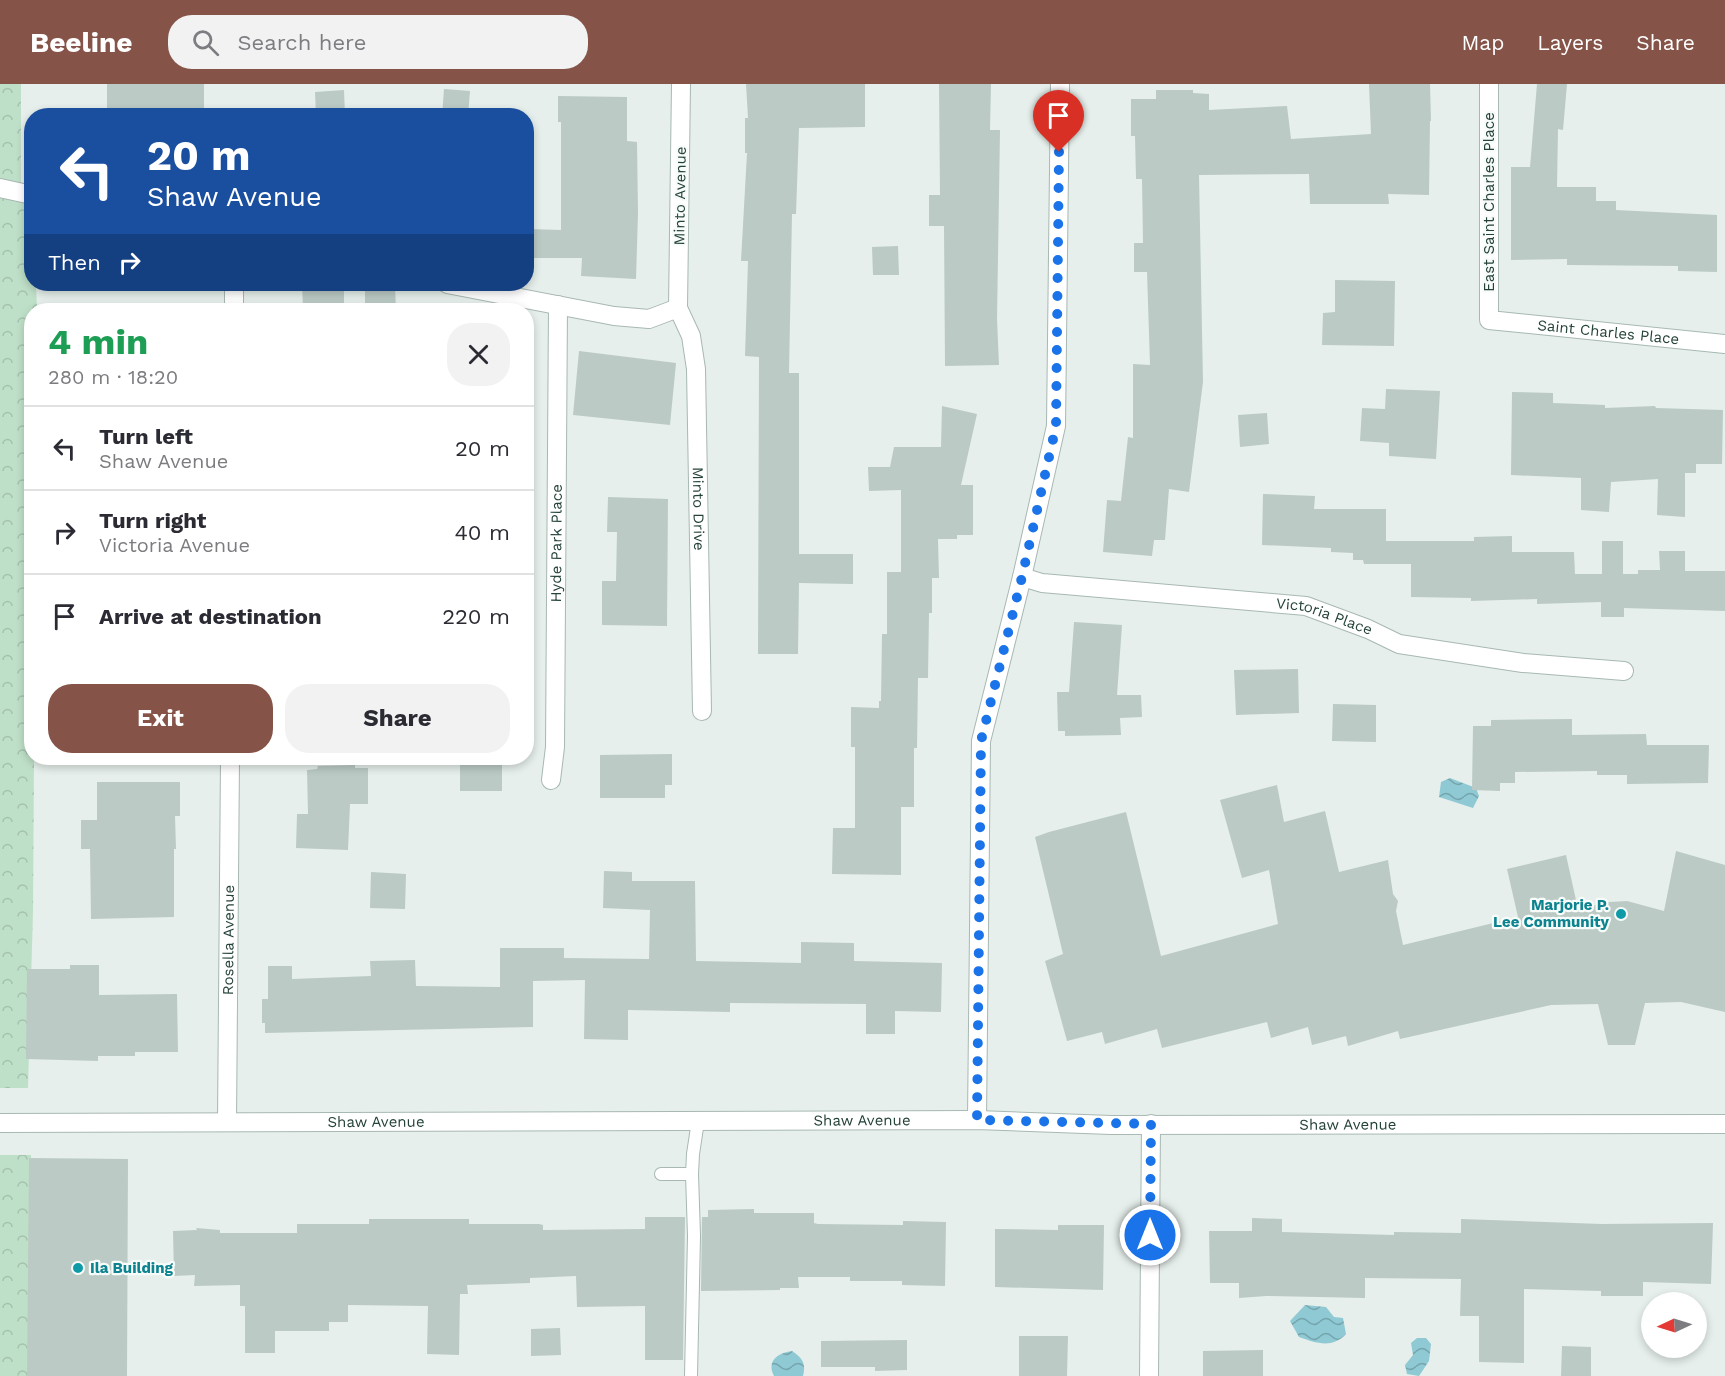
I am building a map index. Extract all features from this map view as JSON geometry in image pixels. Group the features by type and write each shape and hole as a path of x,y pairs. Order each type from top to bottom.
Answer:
{"street":[{"name":"Minto Avenue","path":"678,308 681,84"},
{"path":"977,1120 981,741 1022,577 1056,426 1060,84"},
{"name":"East Saint Charles Place","path":"1489,84 1490,320"},
{"path":"0,188 24,193"},
{"path":"484,291 614,316 649,319 678,308"},
{"name":"Hyde Park Place","path":"551,780 555,747 558,305"},
{"name":"Minto Drive","path":"678,308 691,336 696,369 702,711"},
{"name":"Saint Charles Place","path":"1490,320 1725,344"},
{"name":"Victoria Place","path":"1022,577 1042,583 1306,606 1368,629 1399,644 1523,663 1624,671"},
{"name":"Rosella Avenue","path":"227,1122 230,765"},
{"name":"Shaw Avenue","path":"0,1123 977,1120 1151,1124 1725,1124"},
{"path":"1149,1376 1151,1124"}],"lane":[{"path":"691,1376 694,1236 692,1174 698,1121"},
{"path":"661,1174 692,1174"}],"green space":[{"path":"0,84 21,84 24,291 36,291 37,303 24,303 24,765 34,765 33,912 28,1088 0,1088"},
{"path":"0,1155 31,1155 29,1376 0,1376"}],"water":[{"path":"1450,778 1476,788 1479,796 1473,808 1439,797 1441,782"},
{"path":"1305,1305 1326,1307 1334,1317 1343,1318 1346,1334 1341,1339 1329,1343 1318,1343 1299,1337 1290,1321"},
{"path":"1417,1338 1426,1338 1431,1344 1429,1361 1419,1376 1407,1374 1405,1365 1413,1355 1411,1343"},
{"path":"792,1351 803,1362 803,1376 774,1376 772,1362 778,1356"}],"building":[{"path":"107,84 204,84 204,108 107,108"},
{"path":"746,84 865,84 865,127 799,128 796,214 792,214 789,373 799,373 799,554 853,554 853,584 799,583 798,654 758,654 759,357 745,356 748,261 741,261 747,153 745,153 745,118 748,118"},
{"path":"939,84 991,84 990,130 1000,130 997,319 999,365 945,366 944,226 929,226 929,195 940,195"},
{"path":"1369,84 1430,84 1429,195 1388,194 1389,204 1310,204 1309,174 1199,175 1203,382 1189,492 1169,489 1165,540 1154,540 1152,556 1103,552 1107,500 1121,501 1128,437 1133,438 1133,364 1150,365 1147,272 1134,272 1134,243 1143,243 1142,179 1136,179 1135,136 1131,136 1131,99 1156,99 1156,90 1193,90 1193,93 1209,94 1209,110 1287,106 1291,139 1371,134"},
{"path":"1537,84 1567,84 1563,130 1558,129 1557,187 1596,187 1596,201 1616,201 1616,210 1717,215 1717,272 1678,271 1678,266 1567,265 1567,259 1511,260 1511,167 1530,167"},
{"path":"444,89 470,91 469,108 443,108"},
{"path":"344,90 345,108 316,108 315,92"},
{"path":"558,96 627,97 627,141 637,142 636,279 581,276 582,258 534,258 534,229 561,230 561,122 558,122"},
{"path":"898,246 899,275 873,275 872,247"},
{"path":"1335,280 1395,281 1394,346 1322,345 1323,313 1335,312"},
{"path":"302,291 344,291 344,303 303,303"},
{"path":"365,291 395,291 396,303 365,303"},
{"path":"579,351 676,363 670,425 573,415"},
{"path":"1386,389 1440,391 1436,459 1389,456 1389,443 1360,441 1362,408 1385,409"},
{"path":"1512,392 1553,393 1553,403 1605,405 1605,408 1655,406 1656,408 1723,410 1722,464 1696,464 1696,473 1685,473 1685,517 1657,515 1658,479 1611,482 1609,512 1581,510 1581,478 1511,475"},
{"path":"942,406 977,414 961,485 973,485 973,535 957,535 957,539 938,539 939,578 932,578 928,678 918,678 917,748 914,748 914,807 901,807 901,875 832,874 833,828 855,828 855,747 851,747 851,707 879,708 882,634 887,634 887,572 901,572 901,490 869,491 868,467 890,467 894,447 941,447"},
{"path":"1267,413 1269,444 1240,447 1238,415"},
{"path":"1263,494 1315,496 1314,509 1386,509 1386,541 1474,541 1474,537 1512,536 1512,552 1574,552 1575,574 1602,574 1602,541 1623,541 1623,574 1638,574 1638,570 1660,570 1659,551 1685,551 1685,571 1725,571 1725,611 1624,608 1624,617 1601,617 1601,602 1537,604 1537,599 1471,601 1471,598 1411,597 1411,564 1364,564 1363,560 1353,560 1353,553 1331,552 1331,548 1262,545"},
{"path":"608,497 668,499 667,626 602,625 602,581 616,581 617,532 607,532"},
{"path":"1074,622 1122,625 1117,695 1141,695 1142,717 1120,718 1121,735 1065,736 1065,731 1058,731 1057,692 1069,692"},
{"path":"1298,669 1299,713 1236,715 1234,670"},
{"path":"1333,704 1376,705 1376,742 1332,741"},
{"path":"1572,719 1572,735 1646,734 1647,745 1709,745 1708,783 1627,784 1627,775 1597,775 1597,771 1515,772 1515,783 1500,783 1500,791 1472,790 1473,726 1491,726 1491,720"},
{"path":"672,754 672,785 665,785 665,798 600,798 600,755"},
{"path":"355,765 355,768 368,768 368,804 350,804 348,850 296,848 297,814 308,814 307,770 317,769 318,766"},
{"path":"460,765 502,765 502,791 460,791"},
{"path":"97,782 180,782 180,816 175,816 174,917 91,919 90,849 81,849 81,820 97,820"},
{"name":"Marjorie P. Lee Community","path":"1277,785 1284,822 1325,811 1339,872 1388,860 1393,894 1398,901 1396,911 1403,945 1518,917 1507,869 1566,855 1578,909 1609,902 1627,901 1664,911 1676,851 1725,865 1725,1012 1681,1002 1645,1003 1635,1045 1608,1045 1598,1004 1551,1005 1400,1039 1398,1031 1348,1046 1346,1036 1312,1045 1308,1027 1271,1038 1267,1022 1162,1048 1157,1029 1105,1044 1102,1032 1067,1041 1045,961 1063,954 1035,837 1126,812 1161,956 1278,924 1269,870 1242,878 1220,800"},
{"path":"604,871 632,872 632,881 695,881 696,961 801,963 801,942 854,943 854,961 942,963 941,1012 895,1011 895,1034 866,1034 866,1004 730,1003 730,1012 628,1010 628,1040 584,1039 585,980 533,981 533,1027 265,1033 265,1023 262,1023 262,999 268,999 268,966 292,966 292,979 371,976 370,961 415,960 416,986 500,987 500,948 564,948 564,958 649,959 650,910 603,908"},
{"path":"371,872 406,874 405,909 370,908"},
{"path":"70,965 99,965 99,995 177,994 178,1052 135,1052 135,1056 98,1056 98,1061 26,1059 27,969 70,969"},
{"name":"Ila Building","path":"29,1158 128,1159 127,1376 27,1376"},
{"path":"754,1209 754,1213 814,1213 814,1223 818,1224 903,1225 903,1221 946,1222 945,1286 902,1285 902,1281 850,1281 850,1277 798,1277 799,1288 701,1291 702,1217 708,1217 708,1210"},
{"path":"645,1217 685,1217 683,1360 645,1360 645,1306 577,1307 576,1276 530,1278 530,1283 467,1285 468,1294 460,1294 459,1355 427,1354 428,1306 348,1305 348,1322 329,1322 329,1331 275,1331 275,1353 245,1353 245,1306 240,1306 240,1285 194,1286 195,1275 174,1276 173,1231 197,1230 196,1228 220,1230 220,1233 297,1233 297,1224 369,1224 369,1219 469,1219 469,1224 539,1224 543,1225 543,1230 645,1229"},
{"path":"1252,1218 1282,1219 1282,1232 1394,1235 1394,1232 1461,1233 1461,1219 1602,1224 1713,1223 1711,1284 1643,1282 1641,1296 1601,1296 1601,1291 1524,1289 1524,1363 1479,1362 1479,1316 1460,1316 1461,1279 1365,1278 1365,1298 1266,1296 1239,1298 1239,1283 1210,1283 1209,1231 1252,1231"},
{"path":"1058,1225 1104,1225 1103,1290 995,1287 995,1229 1058,1230"},
{"path":"560,1328 561,1355 531,1356 531,1329"},
{"path":"1019,1336 1068,1336 1067,1376 1019,1376"},
{"path":"907,1340 907,1370 875,1371 875,1367 821,1367 821,1341"},
{"path":"1562,1346 1591,1347 1591,1376 1561,1376"},
{"path":"1263,1350 1263,1376 1203,1376 1203,1351"}],"place":[{"name":"Marjorie P. Lee Community","path":"1621,914"},
{"name":"Ila Building","path":"78,1268"}],"route":[{"path":"1059,152 1056,426 1022,577 981,741 977,1120 1111,1125 1151,1124 1150,1235"}]}
